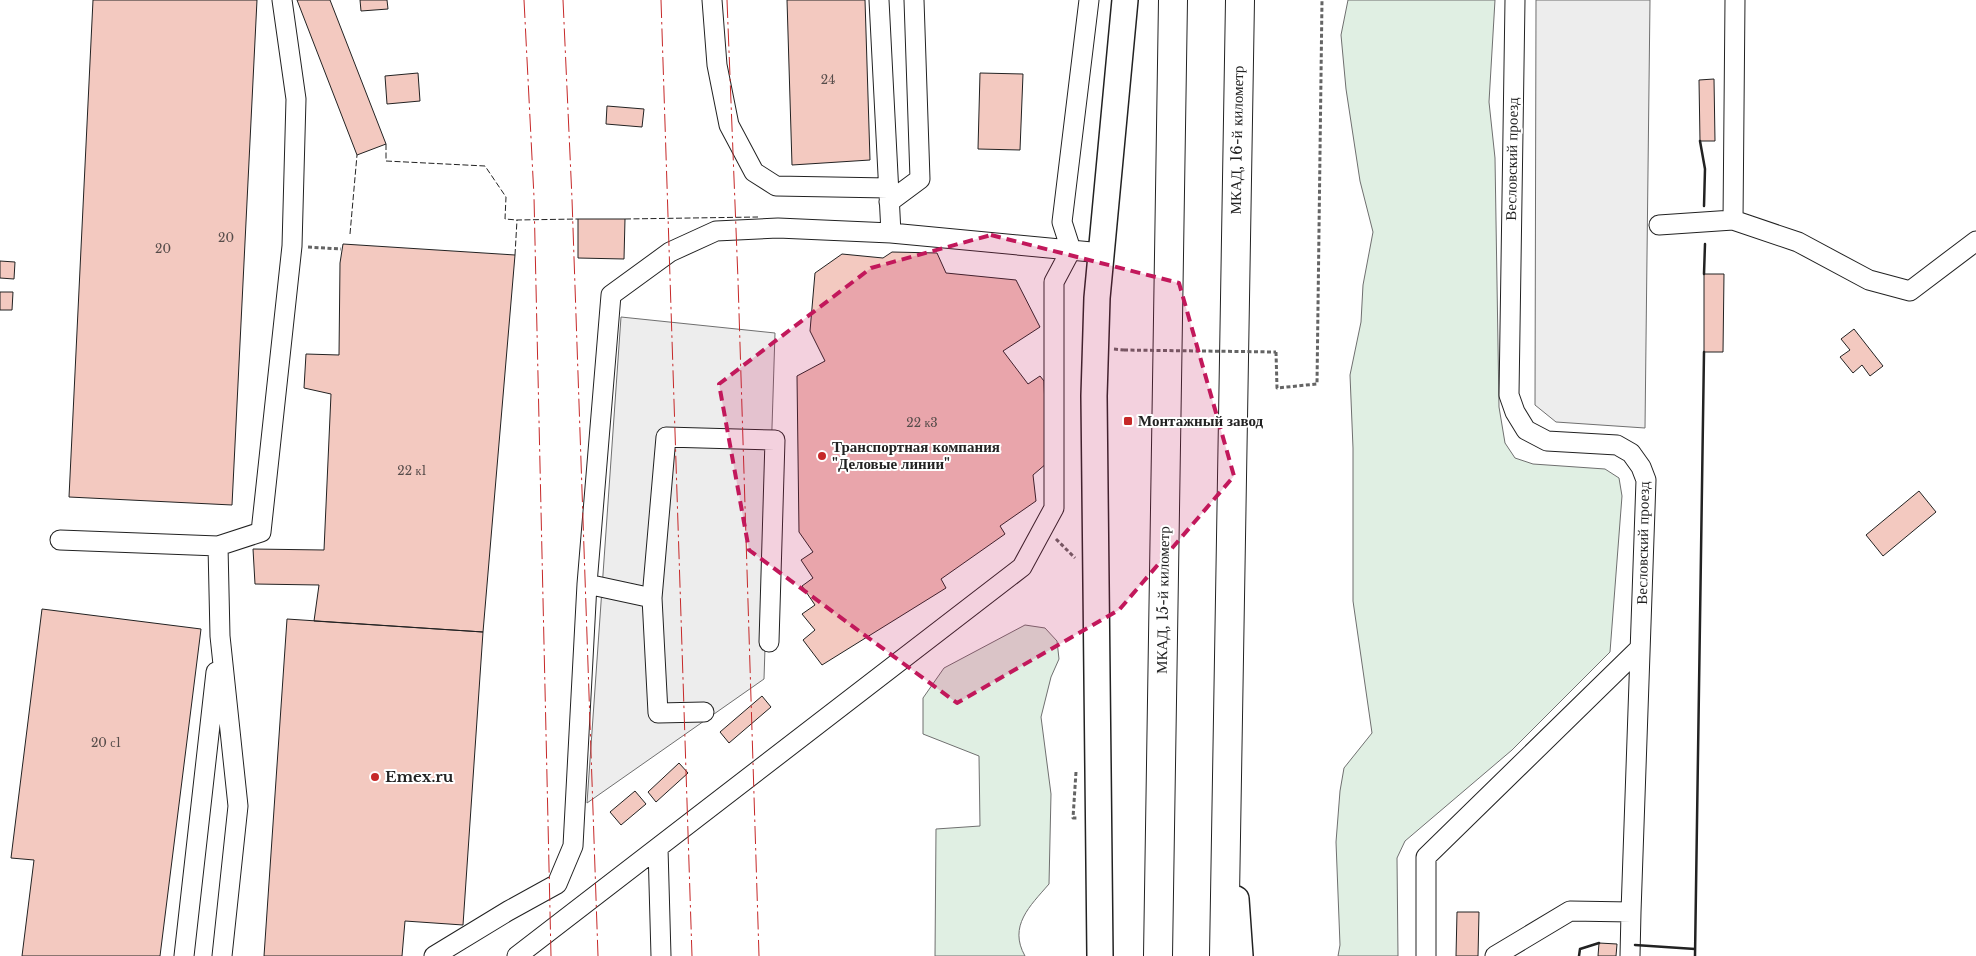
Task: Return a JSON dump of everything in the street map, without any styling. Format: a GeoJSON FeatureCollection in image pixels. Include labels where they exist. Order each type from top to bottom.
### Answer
{"type":"FeatureCollection","features":[{"type":"Feature","properties":{"kind":"highway","name":"МКАД, 15-й километр"},"geometry":{"type":"LineString","coordinates":[[1158,956],[1173,0]]}},
{"type":"Feature","properties":{"kind":"highway","name":"МКАД, 16-й километр"},"geometry":{"type":"LineString","coordinates":[[1227,778],[1240,0]]}},
{"type":"Feature","properties":{"kind":"highway"},"geometry":{"type":"LineString","coordinates":[[1224,956],[1227,778]]}},
{"type":"Feature","properties":{"kind":"main road"},"geometry":{"type":"LineString","coordinates":[[1100,956],[1094,396],[1097,298],[1126,0]]}},
{"type":"Feature","properties":{"kind":"main road"},"geometry":{"type":"LineString","coordinates":[[1227,778],[1240,956]]}},
{"type":"Feature","properties":{"kind":"street"},"geometry":{"type":"LineString","coordinates":[[60,540],[218,546],[261,532],[292,246],[296,99],[282,0]]}},
{"type":"Feature","properties":{"kind":"street"},"geometry":{"type":"LineString","coordinates":[[712,0],[717,65],[729,125],[754,172],[776,186],[888,195],[920,180],[914,0]]}},
{"type":"Feature","properties":{"kind":"street"},"geometry":{"type":"LineString","coordinates":[[879,0],[891,233]]}},
{"type":"Feature","properties":{"kind":"street"},"geometry":{"type":"LineString","coordinates":[[517,956],[1022,567],[1054,508],[1054,282],[1071,250],[1062,222],[1089,0]]}},
{"type":"Feature","properties":{"kind":"street","name":"Весловский проезд"},"geometry":{"type":"LineString","coordinates":[[1515,0],[1509,395],[1514,412],[1526,430],[1547,441],[1617,445],[1631,452],[1642,467],[1646,480],[1630,956]]}},
{"type":"Feature","properties":{"kind":"street"},"geometry":{"type":"LineString","coordinates":[[1733,220],[1735,0]]}},
{"type":"Feature","properties":{"kind":"street"},"geometry":{"type":"LineString","coordinates":[[1659,225],[1733,220],[1798,242],[1869,280],[1910,291],[1976,242]]}},
{"type":"Feature","properties":{"kind":"street"},"geometry":{"type":"LineString","coordinates":[[434,956],[557,884],[573,846],[587,584],[611,295],[670,252],[716,231],[778,228],[891,233],[1102,253]]}},
{"type":"Feature","properties":{"kind":"street"},"geometry":{"type":"LineString","coordinates":[[704,712],[658,713],[652,598],[666,438],[775,440],[770,642]]}},
{"type":"Feature","properties":{"kind":"street"},"geometry":{"type":"LineString","coordinates":[[218,546],[220,636],[238,806],[222,956]]}},
{"type":"Feature","properties":{"kind":"street"},"geometry":{"type":"LineString","coordinates":[[587,584],[652,598]]}},
{"type":"Feature","properties":{"kind":"street"},"geometry":{"type":"LineString","coordinates":[[184,956],[220,636]]}},
{"type":"Feature","properties":{"kind":"street"},"geometry":{"type":"LineString","coordinates":[[1426,956],[1426,857],[1640,648]]}},
{"type":"Feature","properties":{"kind":"street"},"geometry":{"type":"LineString","coordinates":[[658,848],[661,956]]}},
{"type":"Feature","properties":{"kind":"street"},"geometry":{"type":"LineString","coordinates":[[1495,956],[1570,911],[1631,912]]}},
{"type":"Feature","properties":{"kind":"path"},"geometry":{"type":"LineString","coordinates":[[1124,350],[1276,352],[1277,388],[1317,384],[1322,0]]}},
{"type":"Feature","properties":{"kind":"path"},"geometry":{"type":"LineString","coordinates":[[308,247],[341,249]]}},
{"type":"Feature","properties":{"kind":"highlighted area"},"geometry":{"type":"Polygon","coordinates":[[[991,235],[1179,283],[1234,476],[1119,610],[957,703],[749,550],[719,384],[871,268],[991,235]]]}},
{"type":"Feature","properties":{"kind":"green space"},"geometry":{"type":"Polygon","coordinates":[[[1348,0],[1495,0],[1489,102],[1495,158],[1499,407],[1505,443],[1515,458],[1533,464],[1605,469],[1619,478],[1622,496],[1610,652],[1512,750],[1405,841],[1397,858],[1398,956],[1338,956],[1340,945],[1336,842],[1340,791],[1344,768],[1372,733],[1353,601],[1353,448],[1350,375],[1361,322],[1363,285],[1373,232],[1360,181],[1346,89],[1341,35],[1348,0]]]}},
{"type":"Feature","properties":{"kind":"green space"},"geometry":{"type":"Polygon","coordinates":[[[1025,625],[1045,628],[1057,641],[1059,659],[1051,677],[1041,717],[1051,794],[1049,884],[1035,900],[1020,926],[1020,945],[1025,956],[935,956],[936,829],[980,826],[979,756],[923,734],[923,698],[944,668],[1025,625]]]}},
{"type":"Feature","properties":{"kind":"shaded area"},"geometry":{"type":"Polygon","coordinates":[[[1536,0],[1650,0],[1645,428],[1556,422],[1535,405],[1536,0]]]}},
{"type":"Feature","properties":{"kind":"shaded area"},"geometry":{"type":"Polygon","coordinates":[[[621,317],[775,333],[764,679],[587,803],[621,317]]]}},
{"type":"Feature","properties":{"kind":"building"},"geometry":{"type":"Polygon","coordinates":[[[93,0],[257,0],[232,505],[69,497],[93,0]]]}},
{"type":"Feature","properties":{"kind":"building"},"geometry":{"type":"Polygon","coordinates":[[[297,0],[330,0],[386,144],[357,155],[297,0]]]}},
{"type":"Feature","properties":{"kind":"building"},"geometry":{"type":"Polygon","coordinates":[[[360,0],[387,0],[388,9],[361,11],[360,0]]]}},
{"type":"Feature","properties":{"kind":"building"},"geometry":{"type":"Polygon","coordinates":[[[787,0],[865,0],[870,160],[792,165],[787,0]]]}},
{"type":"Feature","properties":{"kind":"building"},"geometry":{"type":"Polygon","coordinates":[[[418,73],[420,101],[387,104],[385,76],[418,73]]]}},
{"type":"Feature","properties":{"kind":"building"},"geometry":{"type":"Polygon","coordinates":[[[980,73],[1023,74],[1020,150],[978,149],[980,73]]]}},
{"type":"Feature","properties":{"kind":"building"},"geometry":{"type":"Polygon","coordinates":[[[1714,79],[1715,141],[1700,141],[1699,80],[1714,79]]]}},
{"type":"Feature","properties":{"kind":"building"},"geometry":{"type":"Polygon","coordinates":[[[607,106],[644,109],[642,127],[606,124],[607,106]]]}},
{"type":"Feature","properties":{"kind":"building"},"geometry":{"type":"Polygon","coordinates":[[[578,219],[625,219],[624,259],[578,258],[578,219]]]}},
{"type":"Feature","properties":{"kind":"building"},"geometry":{"type":"Polygon","coordinates":[[[343,244],[515,255],[483,632],[314,621],[319,585],[255,584],[253,549],[324,550],[331,394],[304,388],[306,354],[339,355],[340,263],[343,244]]]}},
{"type":"Feature","properties":{"kind":"building"},"geometry":{"type":"Polygon","coordinates":[[[892,252],[937,253],[946,273],[1016,280],[1040,327],[1003,351],[1028,384],[1040,376],[1044,381],[1047,463],[1033,475],[1036,501],[1000,526],[1005,534],[941,579],[946,588],[822,665],[803,640],[815,630],[802,614],[815,605],[802,586],[813,578],[801,560],[813,552],[799,532],[797,376],[825,361],[810,331],[815,273],[842,254],[883,258],[892,252]]]}},
{"type":"Feature","properties":{"kind":"building"},"geometry":{"type":"Polygon","coordinates":[[[0,261],[15,262],[14,279],[0,278],[0,261]]]}},
{"type":"Feature","properties":{"kind":"building"},"geometry":{"type":"Polygon","coordinates":[[[1704,274],[1724,274],[1723,352],[1704,352],[1704,274]]]}},
{"type":"Feature","properties":{"kind":"building"},"geometry":{"type":"Polygon","coordinates":[[[0,292],[13,292],[12,310],[0,310],[0,292]]]}},
{"type":"Feature","properties":{"kind":"building"},"geometry":{"type":"Polygon","coordinates":[[[1854,329],[1883,366],[1870,376],[1862,365],[1853,373],[1840,357],[1850,350],[1841,339],[1854,329]]]}},
{"type":"Feature","properties":{"kind":"building"},"geometry":{"type":"Polygon","coordinates":[[[1919,491],[1936,512],[1883,556],[1866,535],[1919,491]]]}},
{"type":"Feature","properties":{"kind":"building"},"geometry":{"type":"Polygon","coordinates":[[[42,609],[201,629],[160,956],[22,956],[34,860],[11,858],[42,609]]]}},
{"type":"Feature","properties":{"kind":"building","name":"Emex.ru"},"geometry":{"type":"Polygon","coordinates":[[[287,619],[483,632],[463,925],[405,921],[402,956],[264,956],[287,619]]]}},
{"type":"Feature","properties":{"kind":"building"},"geometry":{"type":"Polygon","coordinates":[[[762,696],[771,707],[729,743],[720,732],[762,696]]]}},
{"type":"Feature","properties":{"kind":"building"},"geometry":{"type":"Polygon","coordinates":[[[679,763],[688,773],[656,802],[648,792],[679,763]]]}},
{"type":"Feature","properties":{"kind":"building"},"geometry":{"type":"Polygon","coordinates":[[[635,791],[646,804],[621,825],[610,812],[635,791]]]}},
{"type":"Feature","properties":{"kind":"building"},"geometry":{"type":"Polygon","coordinates":[[[1457,912],[1479,912],[1478,956],[1456,956],[1457,912]]]}},
{"type":"Feature","properties":{"kind":"building"},"geometry":{"type":"Polygon","coordinates":[[[1599,943],[1617,944],[1616,956],[1598,956],[1599,943]]]}},
{"type":"Feature","properties":{"kind":"fence"},"geometry":{"type":"LineString","coordinates":[[386,144],[386,161],[485,166],[506,197],[505,219],[517,220]]}},
{"type":"Feature","properties":{"kind":"fence"},"geometry":{"type":"LineString","coordinates":[[350,234],[357,155]]}},
{"type":"Feature","properties":{"kind":"fence"},"geometry":{"type":"LineString","coordinates":[[625,219],[758,217]]}},
{"type":"Feature","properties":{"kind":"fence"},"geometry":{"type":"LineString","coordinates":[[515,255],[517,220],[578,219]]}},
{"type":"Feature","properties":{"kind":"wall"},"geometry":{"type":"LineString","coordinates":[[1700,141],[1705,169],[1704,206]]}},
{"type":"Feature","properties":{"kind":"wall"},"geometry":{"type":"LineString","coordinates":[[1704,274],[1705,244]]}},
{"type":"Feature","properties":{"kind":"wall"},"geometry":{"type":"LineString","coordinates":[[1695,956],[1704,352]]}},
{"type":"Feature","properties":{"kind":"wall"},"geometry":{"type":"LineString","coordinates":[[1579,956],[1580,949],[1599,943]]}},
{"type":"Feature","properties":{"kind":"wall"},"geometry":{"type":"LineString","coordinates":[[1635,945],[1695,949]]}},
{"type":"Feature","properties":{"kind":"power"},"geometry":{"type":"LineString","coordinates":[[524,0],[534,197],[551,956]]}},
{"type":"Feature","properties":{"kind":"power"},"geometry":{"type":"LineString","coordinates":[[563,0],[572,199],[598,956]]}},
{"type":"Feature","properties":{"kind":"power"},"geometry":{"type":"LineString","coordinates":[[661,0],[692,956]]}},
{"type":"Feature","properties":{"kind":"power"},"geometry":{"type":"LineString","coordinates":[[727,0],[738,280],[759,956]]}},
{"type":"Feature","properties":{"kind":"place","name":"Монтажный завод"},"geometry":{"type":"Point","coordinates":[1128,421]}},
{"type":"Feature","properties":{"kind":"place","name":"Транспортная компания \"Деловые линии\""},"geometry":{"type":"Point","coordinates":[822,456]}},
{"type":"Feature","properties":{"kind":"place","name":"Emex.ru"},"geometry":{"type":"Point","coordinates":[375,777]}}]}
